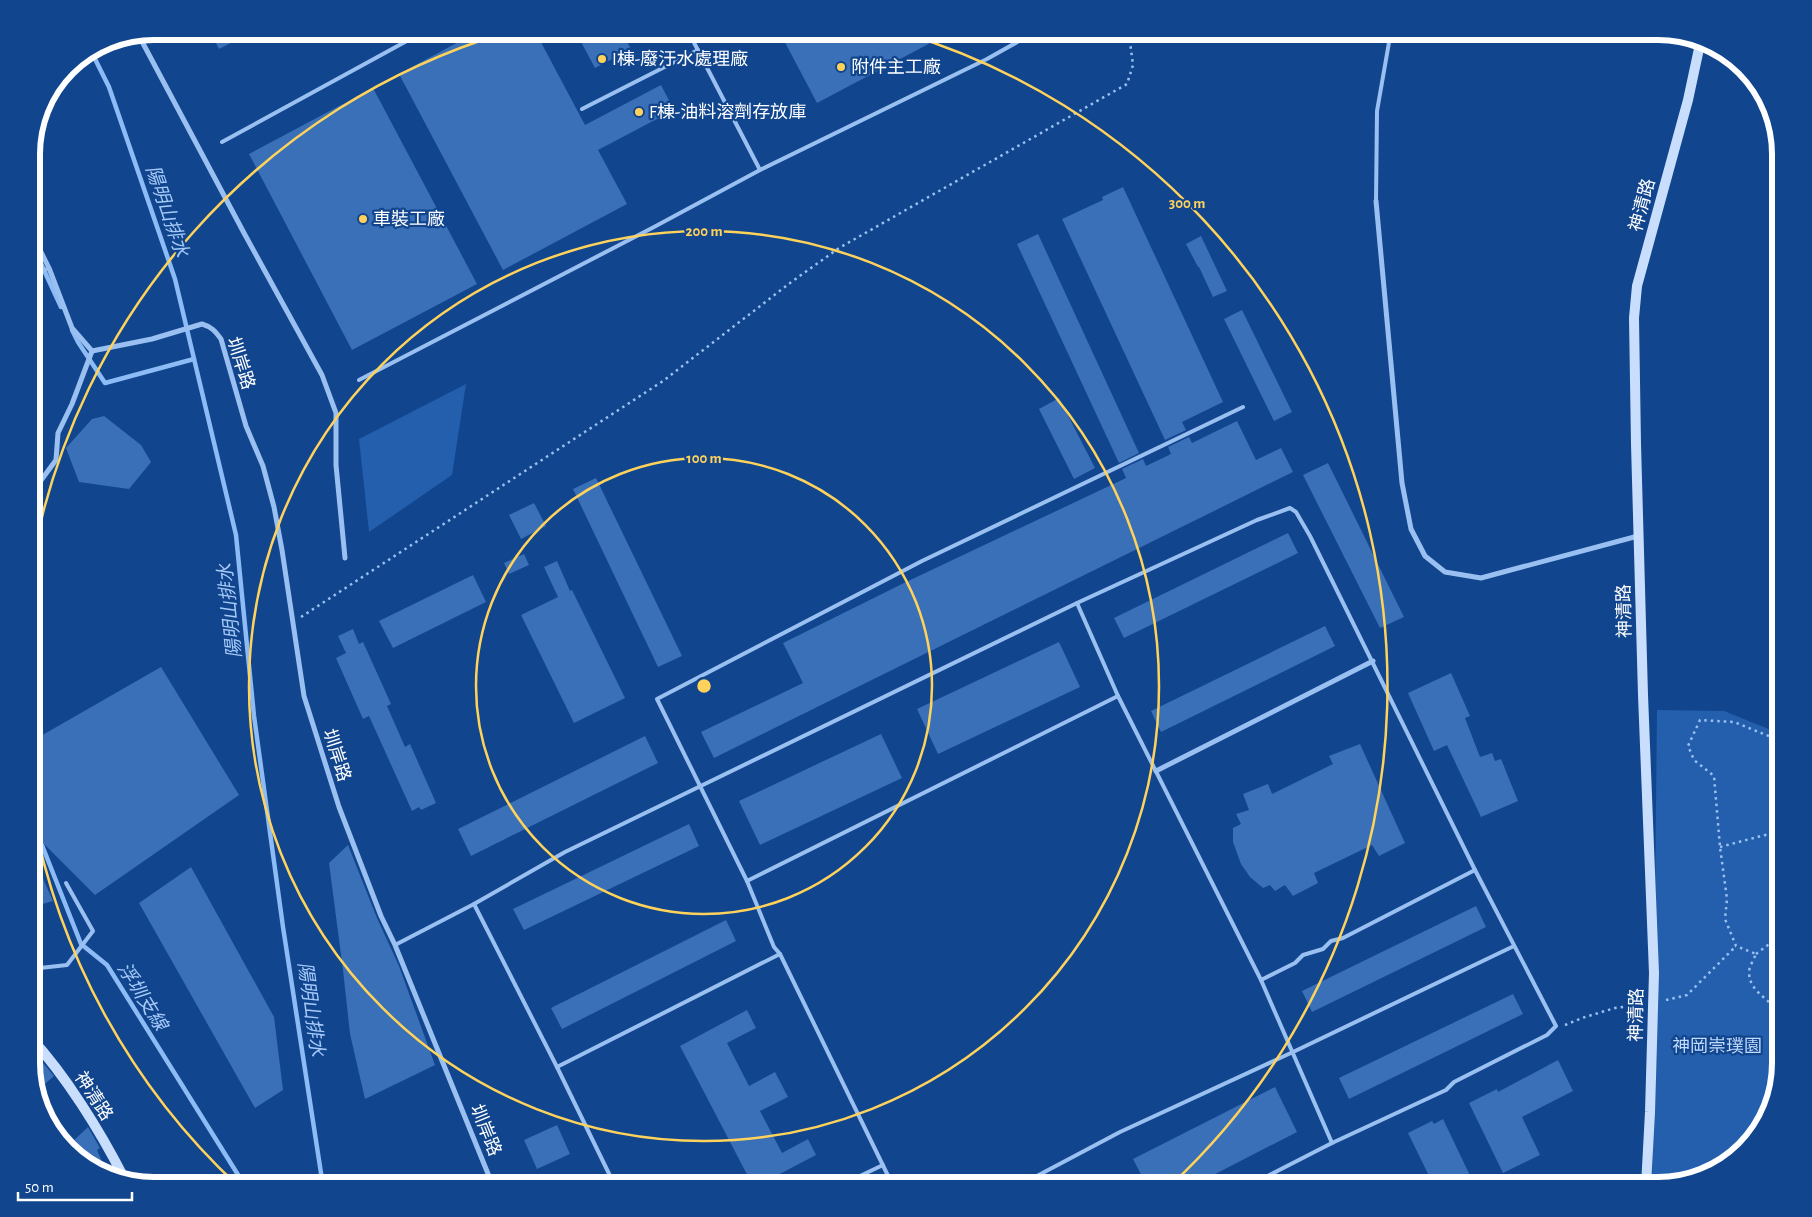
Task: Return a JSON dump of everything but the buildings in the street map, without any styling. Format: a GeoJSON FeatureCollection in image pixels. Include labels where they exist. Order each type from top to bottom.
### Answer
{"type":"FeatureCollection","features":[{"type":"Feature","properties":{"kind":"street"},"geometry":{"type":"LineString","coordinates":[[142,41],[322,375],[336,413],[336,466],[345,558]]}},
{"type":"Feature","properties":{"kind":"street","name":"神清路"},"geometry":{"type":"LineString","coordinates":[[1646,1177],[1654,973],[1643,696],[1634,318],[1637,286],[1688,100],[1699,48]]}},
{"type":"Feature","properties":{"kind":"street"},"geometry":{"type":"LineString","coordinates":[[1376,201],[1402,483],[1411,529],[1425,556],[1445,572],[1481,578],[1639,536]]}},
{"type":"Feature","properties":{"kind":"street"},"geometry":{"type":"LineString","coordinates":[[40,249],[72,328],[92,351],[72,404],[58,433],[56,460],[40,483]]}},
{"type":"Feature","properties":{"kind":"street","name":"圳岸路"},"geometry":{"type":"LineString","coordinates":[[92,351],[152,339],[202,324],[209,326],[221,339],[246,426],[263,466],[279,533],[306,706],[339,807],[381,916],[395,945],[489,1177]]}},
{"type":"Feature","properties":{"kind":"street"},"geometry":{"type":"LineString","coordinates":[[1156,771],[1373,661]]}},
{"type":"Feature","properties":{"kind":"street","name":"神清路"},"geometry":{"type":"LineString","coordinates":[[40,1047],[79,1102],[111,1152],[121,1172]]}},
{"type":"Feature","properties":{"kind":"lane"},"geometry":{"type":"LineString","coordinates":[[222,142],[407,40]]}},
{"type":"Feature","properties":{"kind":"lane"},"geometry":{"type":"LineString","coordinates":[[693,40],[760,170]]}},
{"type":"Feature","properties":{"kind":"lane"},"geometry":{"type":"LineString","coordinates":[[359,380],[760,170],[987,59],[1021,40]]}},
{"type":"Feature","properties":{"kind":"lane"},"geometry":{"type":"LineString","coordinates":[[1376,201],[1377,111],[1389,40]]}},
{"type":"Feature","properties":{"kind":"lane"},"geometry":{"type":"LineString","coordinates":[[582,109],[698,50]]}},
{"type":"Feature","properties":{"kind":"lane"},"geometry":{"type":"LineString","coordinates":[[40,272],[49,268]]}},
{"type":"Feature","properties":{"kind":"lane"},"geometry":{"type":"LineString","coordinates":[[888,1177],[780,954],[774,947],[747,881],[657,699],[922,561],[1243,407]]}},
{"type":"Feature","properties":{"kind":"lane"},"geometry":{"type":"LineString","coordinates":[[395,945],[474,904],[565,852],[700,786],[1077,603],[1256,520],[1290,508],[1296,512],[1310,536],[1475,870],[1556,1026],[1547,1035],[1454,1082],[1446,1090],[1332,1143],[1266,1177]]}},
{"type":"Feature","properties":{"kind":"lane"},"geometry":{"type":"LineString","coordinates":[[1077,603],[1118,696],[1261,980],[1332,1143]]}},
{"type":"Feature","properties":{"kind":"lane"},"geometry":{"type":"LineString","coordinates":[[747,881],[1118,696]]}},
{"type":"Feature","properties":{"kind":"lane"},"geometry":{"type":"LineString","coordinates":[[1261,980],[1295,964],[1303,955],[1323,949],[1331,941],[1343,938],[1475,870]]}},
{"type":"Feature","properties":{"kind":"lane"},"geometry":{"type":"LineString","coordinates":[[40,967],[67,965],[93,931],[66,883]]}},
{"type":"Feature","properties":{"kind":"lane"},"geometry":{"type":"LineString","coordinates":[[474,904],[611,1177]]}},
{"type":"Feature","properties":{"kind":"lane"},"geometry":{"type":"LineString","coordinates":[[1035,1177],[1120,1132],[1293,1052],[1514,946]]}},
{"type":"Feature","properties":{"kind":"lane"},"geometry":{"type":"LineString","coordinates":[[557,1067],[780,954]]}},
{"type":"Feature","properties":{"kind":"lane"},"geometry":{"type":"LineString","coordinates":[[857,1177],[882,1165]]}},
{"type":"Feature","properties":{"kind":"path"},"geometry":{"type":"LineString","coordinates":[[294,622],[663,381],[790,283],[839,248],[1127,84],[1133,65],[1130,40]]}},
{"type":"Feature","properties":{"kind":"path"},"geometry":{"type":"LineString","coordinates":[[1756,954],[1736,946],[1725,919],[1727,899],[1714,776],[1694,760],[1688,746],[1700,720],[1734,722],[1772,737]]}},
{"type":"Feature","properties":{"kind":"path"},"geometry":{"type":"LineString","coordinates":[[1720,847],[1765,835],[1772,838]]}},
{"type":"Feature","properties":{"kind":"path"},"geometry":{"type":"LineString","coordinates":[[1772,942],[1756,954],[1749,971],[1753,989],[1772,1003]]}},
{"type":"Feature","properties":{"kind":"path"},"geometry":{"type":"LineString","coordinates":[[1556,1026],[1569,1024],[1615,1008],[1653,1004],[1687,995],[1736,946]]}},
{"type":"Feature","properties":{"kind":"green space"},"geometry":{"type":"Polygon","coordinates":[[[466,384],[452,475],[369,532],[359,439],[466,384]]]}},
{"type":"Feature","properties":{"kind":"green space","name":"神岡崇璞園"},"geometry":{"type":"Polygon","coordinates":[[[1657,710],[1724,711],[1772,730],[1772,1071],[1770,1085],[1760,1114],[1744,1138],[1733,1149],[1709,1165],[1688,1173],[1652,1177],[1657,710]]]}},
{"type":"Feature","properties":{"kind":"waterway","name":"陽明山排水"},"geometry":{"type":"LineString","coordinates":[[94,57],[109,87],[175,279],[236,535],[254,716],[283,927],[322,1177]]}},
{"type":"Feature","properties":{"kind":"waterway"},"geometry":{"type":"LineString","coordinates":[[40,262],[61,307]]}},
{"type":"Feature","properties":{"kind":"waterway"},"geometry":{"type":"LineString","coordinates":[[72,330],[105,383],[194,359]]}},
{"type":"Feature","properties":{"kind":"waterway","name":"浮圳支線"},"geometry":{"type":"LineString","coordinates":[[40,840],[81,944],[107,965],[239,1177]]}},
{"type":"Feature","properties":{"kind":"place","name":"I棟-廢汙水處理廠"},"geometry":{"type":"Point","coordinates":[602,59]}},
{"type":"Feature","properties":{"kind":"place","name":"附件主工廠"},"geometry":{"type":"Point","coordinates":[841,67]}},
{"type":"Feature","properties":{"kind":"place","name":"F棟-油料溶劑存放庫"},"geometry":{"type":"Point","coordinates":[639,112]}},
{"type":"Feature","properties":{"kind":"place","name":"車裝工廠"},"geometry":{"type":"Point","coordinates":[363,219]}}]}
